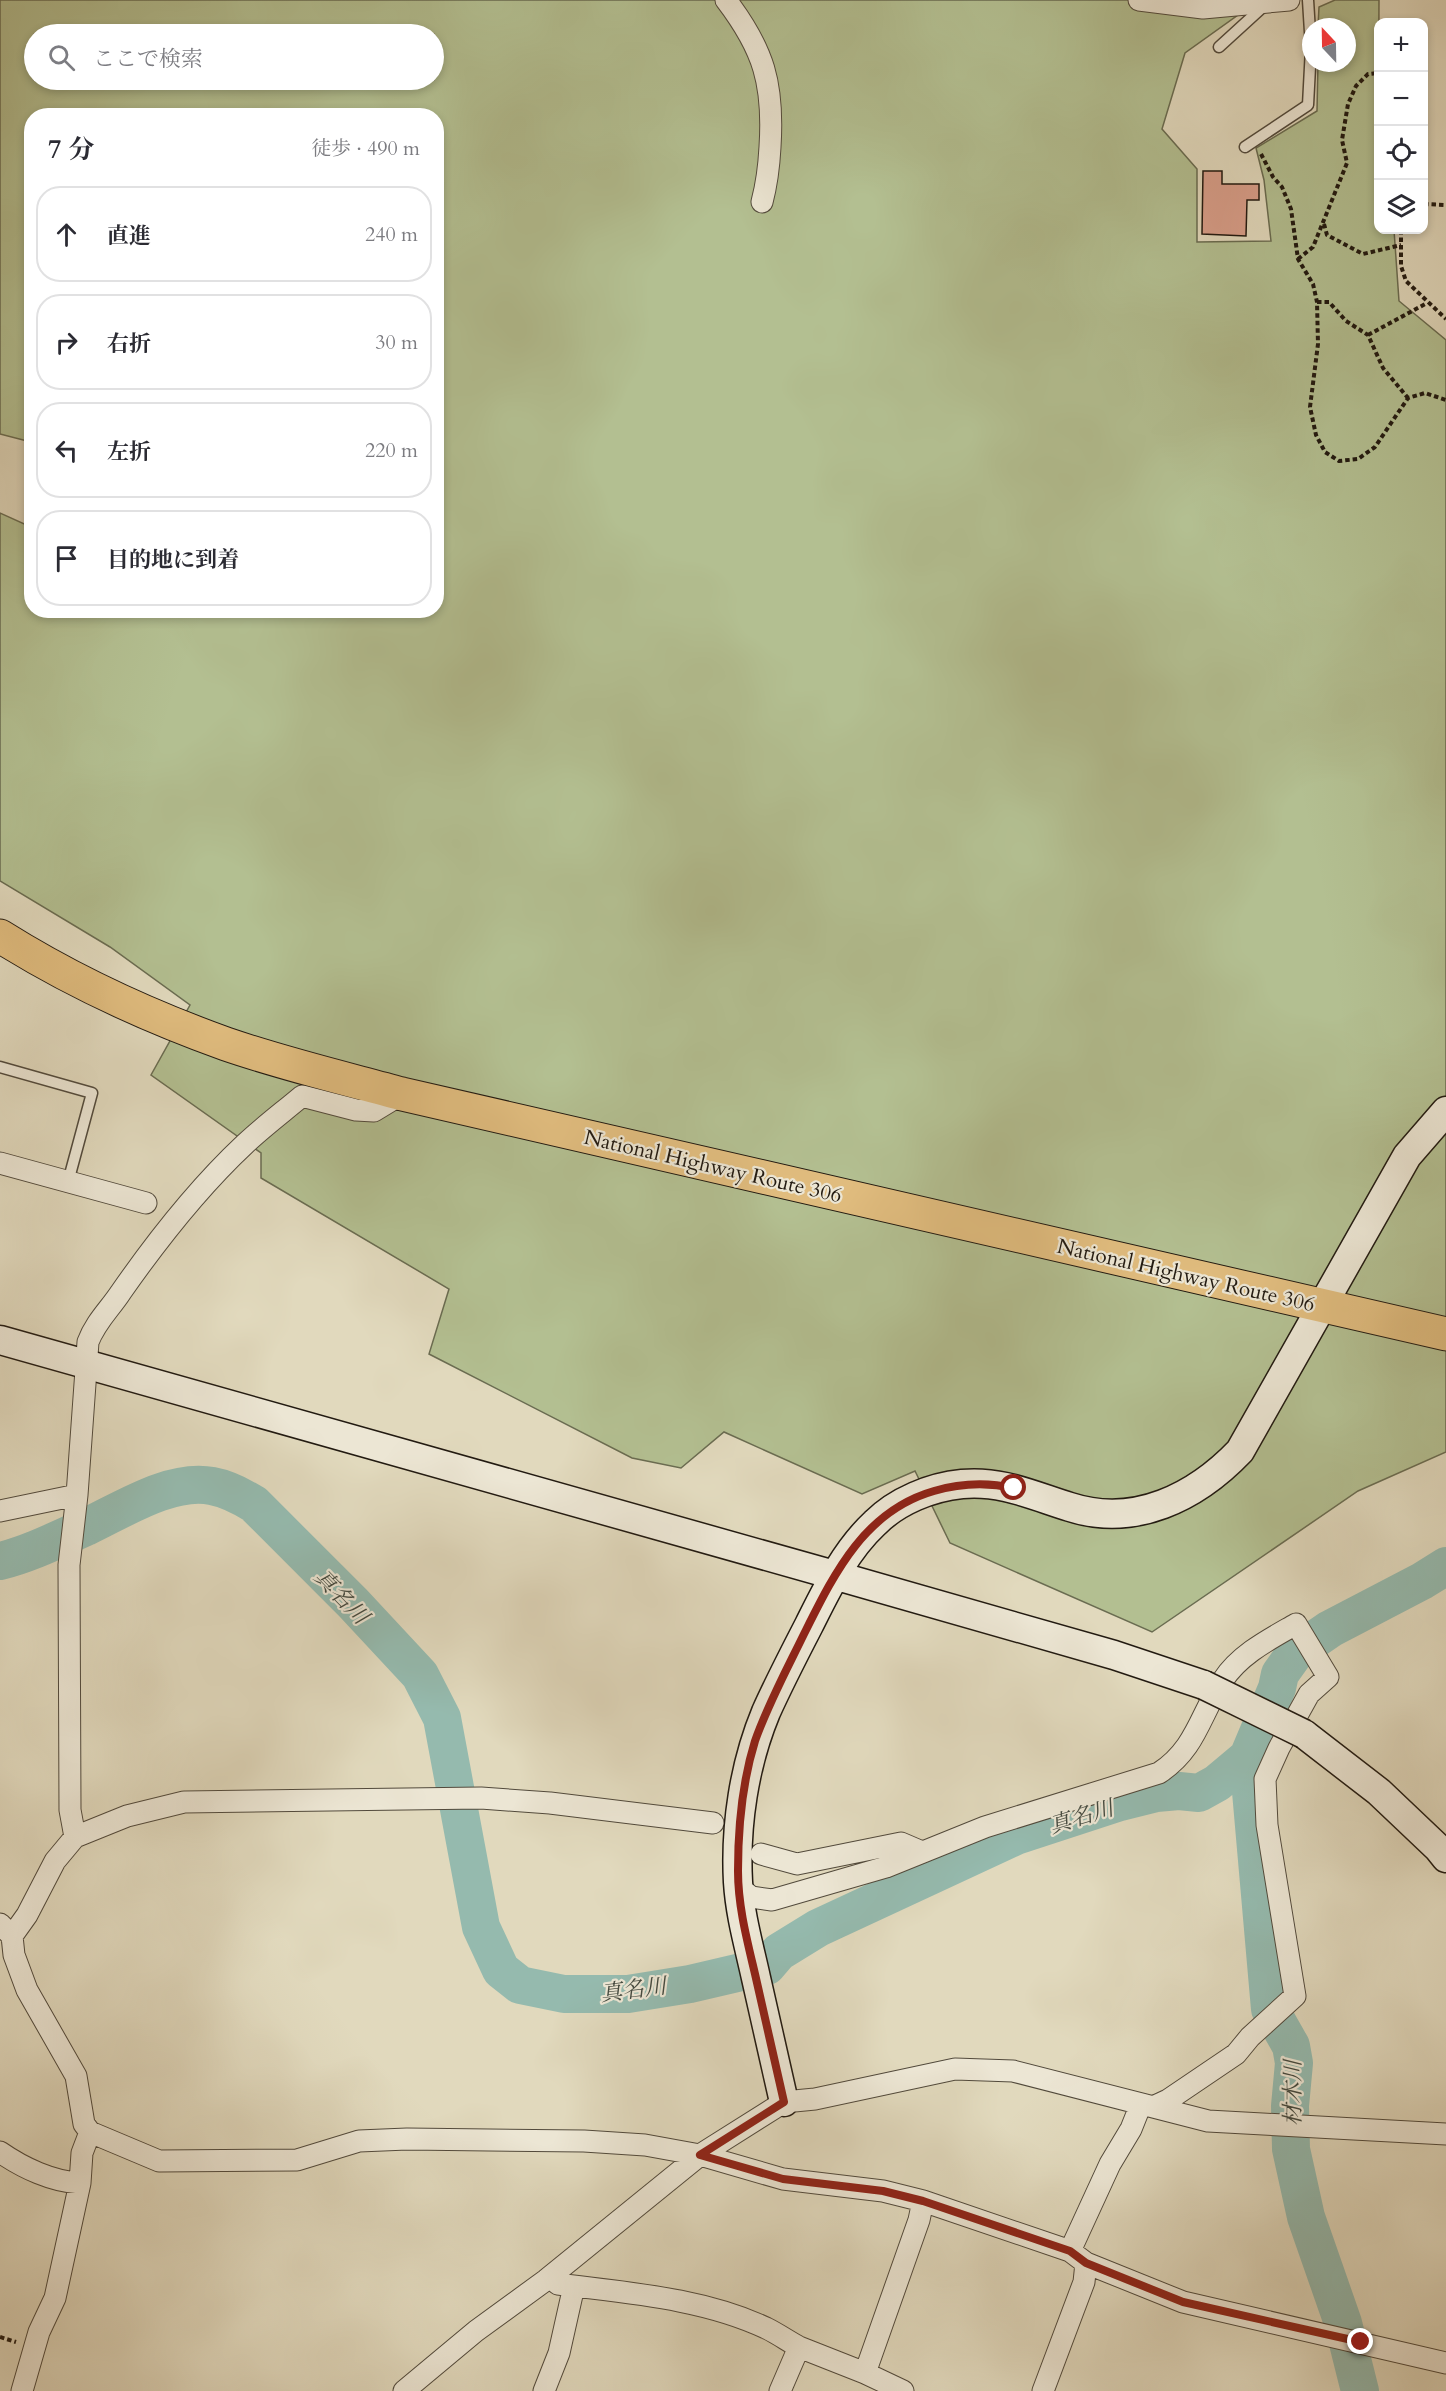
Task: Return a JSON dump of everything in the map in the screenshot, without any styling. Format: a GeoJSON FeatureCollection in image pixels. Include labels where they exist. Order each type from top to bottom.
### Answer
{"type":"FeatureCollection","features":[{"type":"Feature","properties":{"kind":"highway","name":"National Highway Route 306"},"geometry":{"type":"LineString","coordinates":[[0,936],[102,991],[196,1033],[289,1064],[402,1094],[1446,1334]]}},
{"type":"Feature","properties":{"kind":"street"},"geometry":{"type":"LineString","coordinates":[[726,0],[746,26],[760,55],[768,80],[772,118],[768,182],[762,202]]}},
{"type":"Feature","properties":{"kind":"street"},"geometry":{"type":"LineString","coordinates":[[1139,0],[1203,8],[1289,0]]}},
{"type":"Feature","properties":{"kind":"street"},"geometry":{"type":"LineString","coordinates":[[75,1837],[70,1798],[69,1565],[88,1342],[99,1318],[118,1298],[173,1221],[244,1145],[302,1096],[356,1110],[374,1111],[402,1094]]}},
{"type":"Feature","properties":{"kind":"street"},"geometry":{"type":"LineString","coordinates":[[784,2102],[741,1914],[738,1881],[741,1810],[755,1743],[778,1686],[834,1575],[860,1538],[889,1511],[921,1494],[960,1484],[997,1484],[1071,1508],[1102,1513],[1153,1509],[1191,1492],[1223,1468],[1240,1451],[1407,1156],[1446,1111]]}},
{"type":"Feature","properties":{"kind":"street"},"geometry":{"type":"LineString","coordinates":[[0,1162],[146,1203]]}},
{"type":"Feature","properties":{"kind":"street"},"geometry":{"type":"LineString","coordinates":[[0,1340],[1114,1655],[1204,1685],[1304,1734],[1378,1792],[1446,1858]]}},
{"type":"Feature","properties":{"kind":"street"},"geometry":{"type":"LineString","coordinates":[[0,1511],[76,1501]]}},
{"type":"Feature","properties":{"kind":"street"},"geometry":{"type":"LineString","coordinates":[[738,1881],[751,1897],[772,1900],[886,1867],[986,1827],[1159,1773],[1175,1763],[1189,1746],[1223,1680],[1236,1663],[1296,1624],[1303,1632],[1328,1677],[1309,1694],[1279,1748],[1265,1779],[1267,1824],[1295,1996],[1250,2037],[1236,2054],[1168,2100],[1147,2106],[1131,2129],[1110,2164],[1078,2257],[1084,2282],[1043,2391]]}},
{"type":"Feature","properties":{"kind":"street"},"geometry":{"type":"LineString","coordinates":[[713,1823],[550,1803],[482,1798],[184,1802],[126,1816],[75,1837],[55,1861],[27,1915],[6,1944],[27,1990],[76,2076],[84,2124],[90,2132],[159,2161],[297,2160],[359,2141],[407,2139],[584,2141],[645,2145],[700,2155],[783,2179],[883,2191],[923,2201],[1078,2257],[1183,2302],[1446,2363]]}},
{"type":"Feature","properties":{"kind":"street"},"geometry":{"type":"LineString","coordinates":[[761,1854],[797,1864],[901,1843],[922,1852]]}},
{"type":"Feature","properties":{"kind":"street"},"geometry":{"type":"LineString","coordinates":[[404,2391],[476,2331],[550,2277],[700,2155],[784,2102],[815,2099],[955,2069],[1013,2071],[1208,2121],[1446,2134]]}},
{"type":"Feature","properties":{"kind":"street"},"geometry":{"type":"LineString","coordinates":[[22,2391],[39,2332],[55,2298],[80,2183],[82,2153],[90,2132]]}},
{"type":"Feature","properties":{"kind":"street"},"geometry":{"type":"LineString","coordinates":[[0,2152],[13,2161],[65,2182],[80,2183]]}},
{"type":"Feature","properties":{"kind":"street"},"geometry":{"type":"LineString","coordinates":[[865,2373],[919,2220],[923,2201]]}},
{"type":"Feature","properties":{"kind":"street"},"geometry":{"type":"LineString","coordinates":[[550,2277],[558,2284],[665,2299],[709,2308],[767,2329],[799,2347],[903,2391]]}},
{"type":"Feature","properties":{"kind":"street"},"geometry":{"type":"LineString","coordinates":[[544,2391],[559,2353],[574,2286]]}},
{"type":"Feature","properties":{"kind":"street"},"geometry":{"type":"LineString","coordinates":[[780,2391],[799,2347]]}},
{"type":"Feature","properties":{"kind":"lane"},"geometry":{"type":"LineString","coordinates":[[1308,0],[1309,18]]}},
{"type":"Feature","properties":{"kind":"lane"},"geometry":{"type":"LineString","coordinates":[[1219,47],[1267,3]]}},
{"type":"Feature","properties":{"kind":"lane"},"geometry":{"type":"LineString","coordinates":[[1245,147],[1308,105],[1310,72]]}},
{"type":"Feature","properties":{"kind":"lane"},"geometry":{"type":"LineString","coordinates":[[0,1067],[92,1093],[69,1182]]}},
{"type":"Feature","properties":{"kind":"path"},"geometry":{"type":"LineString","coordinates":[[1298,259],[1313,247],[1347,163],[1342,140],[1348,104],[1356,86],[1368,74],[1374,74]]}},
{"type":"Feature","properties":{"kind":"path"},"geometry":{"type":"LineString","coordinates":[[1261,154],[1272,177],[1282,187],[1291,209],[1298,259],[1313,284],[1317,302],[1318,344],[1310,407],[1316,435],[1325,452],[1339,461],[1358,459],[1375,447],[1408,398],[1425,393],[1446,399]]}},
{"type":"Feature","properties":{"kind":"path"},"geometry":{"type":"LineString","coordinates":[[1428,204],[1446,205]]}},
{"type":"Feature","properties":{"kind":"path"},"geometry":{"type":"LineString","coordinates":[[1323,222],[1327,235],[1363,254],[1401,245]]}},
{"type":"Feature","properties":{"kind":"path"},"geometry":{"type":"LineString","coordinates":[[1401,234],[1401,266],[1406,281],[1446,319]]}},
{"type":"Feature","properties":{"kind":"path"},"geometry":{"type":"LineString","coordinates":[[1317,302],[1329,302],[1346,321],[1368,335],[1383,368],[1408,398]]}},
{"type":"Feature","properties":{"kind":"path"},"geometry":{"type":"LineString","coordinates":[[1368,335],[1427,303]]}},
{"type":"Feature","properties":{"kind":"green space"},"geometry":{"type":"Polygon","coordinates":[[[0,0],[1259,0],[1185,53],[1162,129],[1197,169],[1197,242],[1271,241],[1264,180],[1256,148],[1317,111],[1318,72],[1356,72],[1356,18],[1318,18],[1319,7],[1335,0],[1379,0],[1379,18],[1374,18],[1374,234],[1394,234],[1399,301],[1446,340],[1446,1452],[1358,1491],[1152,1632],[950,1543],[915,1471],[862,1494],[724,1432],[681,1468],[632,1458],[429,1354],[449,1289],[261,1178],[261,1153],[151,1075],[190,1005],[110,947],[0,881],[0,513],[24,524],[24,618],[444,618],[444,108],[24,108],[24,440],[0,434],[0,0]]]}},
{"type":"Feature","properties":{"kind":"building"},"geometry":{"type":"Polygon","coordinates":[[[1203,171],[1222,171],[1222,184],[1259,184],[1259,200],[1247,200],[1246,236],[1202,234],[1203,171]]]}},
{"type":"Feature","properties":{"kind":"waterway","name":"真名川"},"geometry":{"type":"LineString","coordinates":[[0,1561],[55,1541],[147,1497],[180,1487],[196,1485],[218,1487],[254,1504],[353,1603],[420,1675],[442,1718],[481,1927],[501,1970],[520,1985],[564,1994],[628,1994],[690,1984],[767,1966],[779,1952],[818,1928],[1016,1836],[1120,1802],[1156,1793],[1179,1791],[1199,1793],[1217,1783],[1248,1757],[1277,1688],[1280,1674],[1295,1653],[1330,1629],[1446,1566]]}},
{"type":"Feature","properties":{"kind":"waterway","name":"材木川"},"geometry":{"type":"LineString","coordinates":[[1248,1757],[1270,2009],[1291,2046],[1294,2063],[1290,2106],[1291,2149],[1306,2217],[1343,2323],[1360,2391]]}},
{"type":"Feature","properties":{"kind":"route"},"geometry":{"type":"LineString","coordinates":[[1014,1488],[979,1483],[938,1489],[905,1502],[875,1522],[860,1538],[834,1575],[778,1686],[765,1714],[747,1774],[741,1810],[738,1881],[741,1914],[784,2102],[700,2155],[783,2179],[883,2191],[923,2201],[1070,2251],[1086,2263],[1183,2302],[1361,2342]]}}]}
